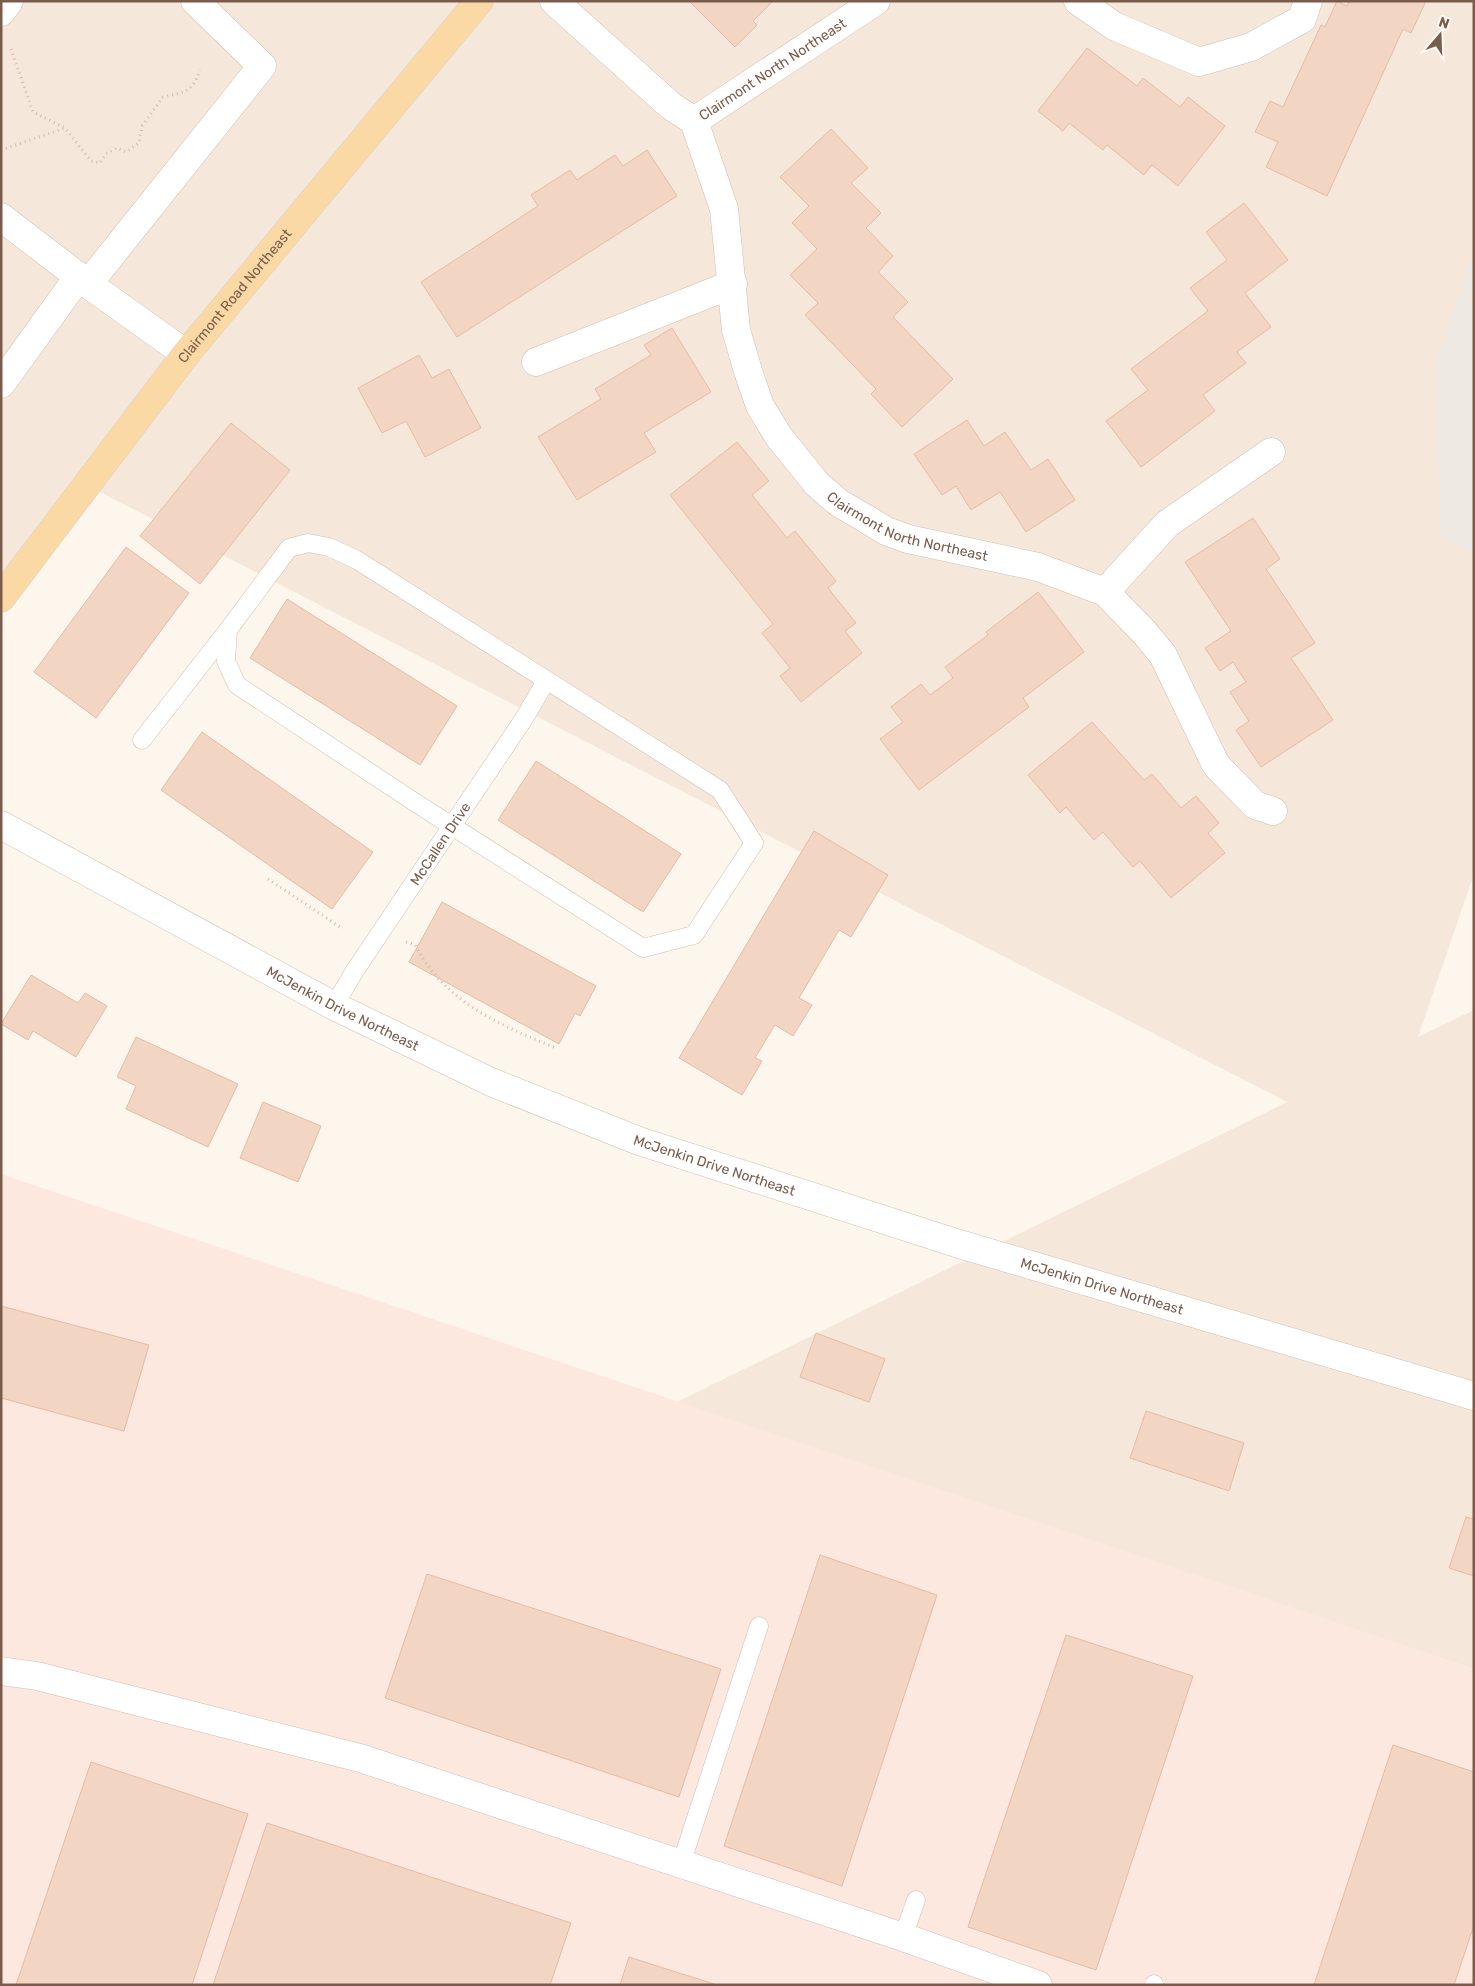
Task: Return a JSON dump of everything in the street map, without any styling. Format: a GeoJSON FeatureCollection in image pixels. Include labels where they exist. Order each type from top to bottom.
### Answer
{"type":"FeatureCollection","features":[{"type":"Feature","properties":{"kind":"main road","name":"Clairmont Road Northeast"},"geometry":{"type":"LineString","coordinates":[[1,598],[186,354],[479,1]]}},
{"type":"Feature","properties":{"kind":"street"},"geometry":{"type":"LineString","coordinates":[[1,12],[9,1]]}},
{"type":"Feature","properties":{"kind":"street"},"geometry":{"type":"LineString","coordinates":[[1,384],[84,280],[262,66],[195,1]]}},
{"type":"Feature","properties":{"kind":"street","name":"Clairmont North Northeast"},"geometry":{"type":"LineString","coordinates":[[554,1],[670,106],[694,121],[724,209],[733,284],[736,330],[760,406],[796,461],[817,484],[839,503],[886,530],[908,539],[1038,567],[1106,592],[1163,655],[1216,765],[1255,805],[1273,811]]}},
{"type":"Feature","properties":{"kind":"street","name":"Clairmont North Northeast"},"geometry":{"type":"LineString","coordinates":[[694,121],[876,1]]}},
{"type":"Feature","properties":{"kind":"street"},"geometry":{"type":"LineString","coordinates":[[1078,1],[1114,26],[1199,62],[1251,47],[1302,19],[1308,1]]}},
{"type":"Feature","properties":{"kind":"street"},"geometry":{"type":"LineString","coordinates":[[1,217],[186,354]]}},
{"type":"Feature","properties":{"kind":"street"},"geometry":{"type":"LineString","coordinates":[[536,362],[733,284]]}},
{"type":"Feature","properties":{"kind":"street"},"geometry":{"type":"LineString","coordinates":[[1106,592],[1167,524],[1271,452]]}},
{"type":"Feature","properties":{"kind":"street","name":"McJenkin Drive Northeast"},"geometry":{"type":"LineString","coordinates":[[1,825],[334,1006],[490,1082],[639,1141],[956,1243],[1474,1396]]}},
{"type":"Feature","properties":{"kind":"street"},"geometry":{"type":"LineString","coordinates":[[1,1671],[45,1678],[360,1758],[903,1937],[1038,1985]]}},
{"type":"Feature","properties":{"kind":"lane"},"geometry":{"type":"LineString","coordinates":[[142,740],[289,548],[308,543],[329,547],[356,560],[720,790],[754,843],[694,935],[643,948],[237,685],[226,661],[228,630]]}},
{"type":"Feature","properties":{"kind":"lane","name":"McCallen Drive"},"geometry":{"type":"LineString","coordinates":[[334,1006],[525,717],[546,681]]}},
{"type":"Feature","properties":{"kind":"lane"},"geometry":{"type":"LineString","coordinates":[[681,1864],[759,1626]]}},
{"type":"Feature","properties":{"kind":"lane"},"geometry":{"type":"LineString","coordinates":[[903,1937],[916,1900]]}},
{"type":"Feature","properties":{"kind":"path"},"geometry":{"type":"LineString","coordinates":[[11,49],[33,112],[66,128],[90,161],[100,163],[106,154],[117,148],[126,152],[139,143],[142,126],[163,97],[186,92],[195,84],[200,70]]}},
{"type":"Feature","properties":{"kind":"path"},"geometry":{"type":"LineString","coordinates":[[1,150],[66,128]]}},
{"type":"Feature","properties":{"kind":"path"},"geometry":{"type":"LineString","coordinates":[[268,879],[343,929]]}},
{"type":"Feature","properties":{"kind":"path"},"geometry":{"type":"LineString","coordinates":[[406,942],[415,945],[423,959],[453,995],[491,1019],[556,1048]]}},
{"type":"Feature","properties":{"kind":"shaded area"},"geometry":{"type":"Polygon","coordinates":[[[1,1],[1474,1],[1474,874],[1418,1037],[1474,1010],[1474,1669],[677,1402],[1287,1102],[94,489],[1,592],[1,1]]]}},
{"type":"Feature","properties":{"kind":"shaded area"},"geometry":{"type":"Polygon","coordinates":[[[1473,255],[1474,553],[1441,537],[1436,364],[1473,255]]]}},
{"type":"Feature","properties":{"kind":"shaded area"},"geometry":{"type":"Polygon","coordinates":[[[1,1174],[1474,1669],[1474,1985],[1,1985],[1,1174]]]}},
{"type":"Feature","properties":{"kind":"building"},"geometry":{"type":"Polygon","coordinates":[[[689,1],[773,1],[753,21],[757,25],[735,47],[689,1]]]}},
{"type":"Feature","properties":{"kind":"building"},"geometry":{"type":"Polygon","coordinates":[[[1337,1],[1347,6],[1349,1],[1426,1],[1411,33],[1403,29],[1327,196],[1266,167],[1278,142],[1255,132],[1270,101],[1283,107],[1321,25],[1325,27],[1337,1]]]}},
{"type":"Feature","properties":{"kind":"building"},"geometry":{"type":"Polygon","coordinates":[[[1087,48],[1137,86],[1143,78],[1180,107],[1188,97],[1225,126],[1178,186],[1152,165],[1144,175],[1107,145],[1103,150],[1069,123],[1063,131],[1038,111],[1087,48]]]}},
{"type":"Feature","properties":{"kind":"building"},"geometry":{"type":"Polygon","coordinates":[[[831,129],[868,168],[851,183],[881,213],[866,228],[893,256],[878,272],[908,302],[893,317],[953,379],[902,427],[871,394],[876,389],[805,315],[818,303],[790,275],[817,249],[792,223],[809,206],[780,177],[831,129]]]}},
{"type":"Feature","properties":{"kind":"building"},"geometry":{"type":"Polygon","coordinates":[[[647,150],[677,196],[457,337],[421,282],[538,206],[531,195],[570,170],[577,180],[615,155],[623,166],[647,150]]]}},
{"type":"Feature","properties":{"kind":"building"},"geometry":{"type":"Polygon","coordinates":[[[1244,203],[1288,260],[1245,293],[1271,327],[1237,352],[1246,363],[1203,395],[1215,411],[1141,467],[1106,421],[1148,390],[1131,369],[1208,311],[1190,288],[1227,260],[1206,232],[1244,203]]]}},
{"type":"Feature","properties":{"kind":"building"},"geometry":{"type":"Polygon","coordinates":[[[672,328],[711,392],[644,433],[656,452],[577,500],[538,437],[601,399],[595,389],[651,355],[644,345],[672,328]]]}},
{"type":"Feature","properties":{"kind":"building"},"geometry":{"type":"Polygon","coordinates":[[[419,355],[432,378],[449,369],[481,428],[425,457],[406,421],[382,433],[358,388],[419,355]]]}},
{"type":"Feature","properties":{"kind":"building"},"geometry":{"type":"Polygon","coordinates":[[[967,420],[984,446],[1005,432],[1031,470],[1048,459],[1075,500],[1026,532],[1000,492],[971,510],[956,486],[942,495],[914,454],[967,420]]]}},
{"type":"Feature","properties":{"kind":"building"},"geometry":{"type":"Polygon","coordinates":[[[231,423],[290,470],[200,584],[140,536],[231,423]]]}},
{"type":"Feature","properties":{"kind":"building"},"geometry":{"type":"Polygon","coordinates":[[[737,442],[769,481],[752,495],[787,538],[795,531],[836,581],[828,588],[856,623],[845,631],[862,653],[801,702],[780,676],[790,668],[762,633],[773,624],[670,495],[737,442]]]}},
{"type":"Feature","properties":{"kind":"building"},"geometry":{"type":"Polygon","coordinates":[[[1253,518],[1280,559],[1266,569],[1315,643],[1291,658],[1333,720],[1261,767],[1236,730],[1249,721],[1230,692],[1246,682],[1233,662],[1220,671],[1205,648],[1231,631],[1185,562],[1253,518]]]}},
{"type":"Feature","properties":{"kind":"building"},"geometry":{"type":"Polygon","coordinates":[[[126,547],[189,593],[96,718],[34,672],[126,547]]]}},
{"type":"Feature","properties":{"kind":"building"},"geometry":{"type":"Polygon","coordinates":[[[1038,592],[1084,652],[1023,698],[1029,707],[919,790],[880,739],[903,722],[891,707],[921,684],[930,695],[953,678],[945,667],[988,635],[986,632],[1038,592]]]}},
{"type":"Feature","properties":{"kind":"building"},"geometry":{"type":"Polygon","coordinates":[[[287,599],[457,706],[420,765],[250,658],[287,599]]]}},
{"type":"Feature","properties":{"kind":"building"},"geometry":{"type":"Polygon","coordinates":[[[1092,722],[1144,780],[1152,774],[1181,808],[1196,796],[1219,823],[1208,833],[1225,853],[1171,898],[1140,861],[1133,867],[1103,832],[1094,840],[1066,807],[1060,813],[1028,775],[1092,722]]]}},
{"type":"Feature","properties":{"kind":"building"},"geometry":{"type":"Polygon","coordinates":[[[202,732],[373,852],[332,909],[161,790],[202,732]]]}},
{"type":"Feature","properties":{"kind":"building"},"geometry":{"type":"Polygon","coordinates":[[[536,761],[681,854],[643,912],[498,820],[536,761]]]}},
{"type":"Feature","properties":{"kind":"building"},"geometry":{"type":"Polygon","coordinates":[[[814,831],[888,875],[851,937],[839,930],[799,998],[812,1005],[793,1036],[775,1025],[755,1058],[762,1061],[742,1095],[679,1058],[814,831]]]}},
{"type":"Feature","properties":{"kind":"building"},"geometry":{"type":"Polygon","coordinates":[[[442,902],[596,986],[580,1016],[575,1013],[559,1044],[409,962],[442,902]]]}},
{"type":"Feature","properties":{"kind":"building"},"geometry":{"type":"Polygon","coordinates":[[[31,975],[78,1003],[85,993],[107,1006],[76,1057],[33,1031],[28,1040],[1,1024],[31,975]]]}},
{"type":"Feature","properties":{"kind":"building"},"geometry":{"type":"Polygon","coordinates":[[[136,1037],[238,1084],[208,1147],[126,1109],[136,1086],[117,1077],[136,1037]]]}},
{"type":"Feature","properties":{"kind":"building"},"geometry":{"type":"Polygon","coordinates":[[[263,1102],[321,1126],[298,1182],[240,1158],[263,1102]]]}},
{"type":"Feature","properties":{"kind":"building"},"geometry":{"type":"Polygon","coordinates":[[[1,1306],[149,1345],[124,1431],[1,1398],[1,1306]]]}},
{"type":"Feature","properties":{"kind":"building"},"geometry":{"type":"Polygon","coordinates":[[[816,1333],[885,1359],[869,1402],[800,1377],[816,1333]]]}},
{"type":"Feature","properties":{"kind":"building"},"geometry":{"type":"Polygon","coordinates":[[[1146,1411],[1244,1443],[1229,1491],[1130,1458],[1146,1411]]]}},
{"type":"Feature","properties":{"kind":"building"},"geometry":{"type":"Polygon","coordinates":[[[1466,1517],[1474,1519],[1474,1576],[1449,1568],[1466,1517]]]}},
{"type":"Feature","properties":{"kind":"building"},"geometry":{"type":"Polygon","coordinates":[[[820,1555],[937,1595],[842,1886],[724,1846],[820,1555]]]}},
{"type":"Feature","properties":{"kind":"building"},"geometry":{"type":"Polygon","coordinates":[[[427,1574],[721,1669],[679,1797],[385,1698],[427,1574]]]}},
{"type":"Feature","properties":{"kind":"building"},"geometry":{"type":"Polygon","coordinates":[[[1066,1635],[1193,1676],[1096,1970],[968,1927],[1066,1635]]]}},
{"type":"Feature","properties":{"kind":"building"},"geometry":{"type":"Polygon","coordinates":[[[1393,1745],[1474,1772],[1474,1925],[1454,1985],[1314,1985],[1393,1745]]]}},
{"type":"Feature","properties":{"kind":"building"},"geometry":{"type":"Polygon","coordinates":[[[91,1762],[248,1814],[192,1985],[16,1985],[91,1762]]]}},
{"type":"Feature","properties":{"kind":"building"},"geometry":{"type":"Polygon","coordinates":[[[267,1823],[571,1923],[550,1985],[213,1985],[267,1823]]]}},
{"type":"Feature","properties":{"kind":"building"},"geometry":{"type":"Polygon","coordinates":[[[629,1957],[717,1985],[620,1985],[629,1957]]]}}]}
